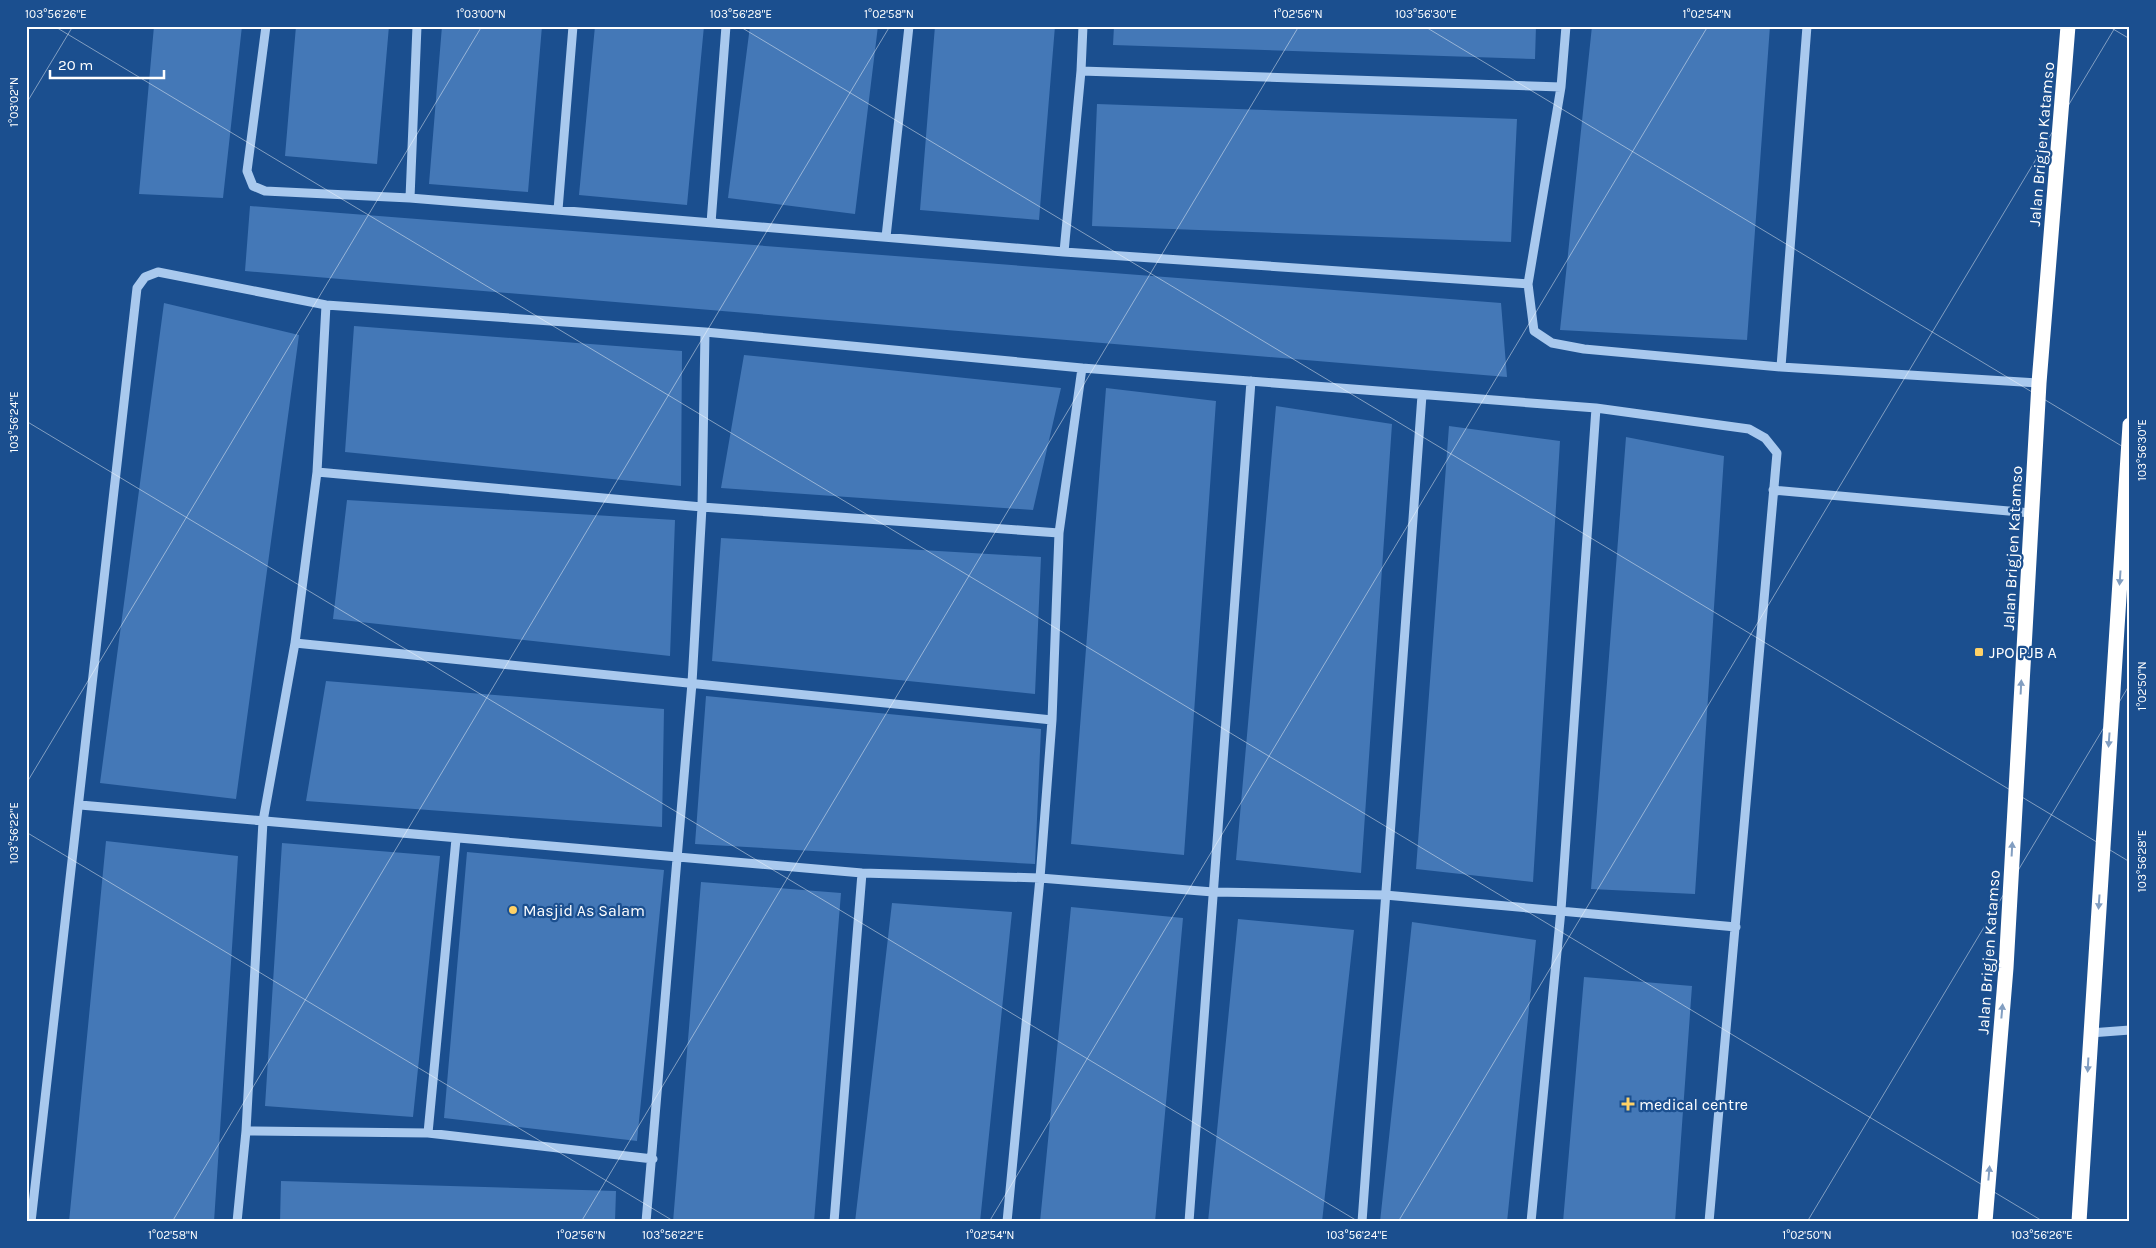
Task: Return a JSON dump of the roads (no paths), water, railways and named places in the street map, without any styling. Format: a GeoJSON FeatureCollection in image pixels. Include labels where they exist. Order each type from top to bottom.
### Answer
{"type":"FeatureCollection","features":[{"type":"Feature","properties":{"kind":"highway","name":"Jalan Brigjen Katamso"},"geometry":{"type":"LineString","coordinates":[[1984,1222],[2006,968],[2031,513],[2068,26]]}},
{"type":"Feature","properties":{"kind":"highway"},"geometry":{"type":"LineString","coordinates":[[2079,1222],[2130,425]]}},
{"type":"Feature","properties":{"kind":"street"},"geometry":{"type":"LineString","coordinates":[[266,26],[247,171],[253,186],[265,191],[410,198],[1064,252],[1528,284]]}},
{"type":"Feature","properties":{"kind":"street"},"geometry":{"type":"LineString","coordinates":[[410,198],[417,26]]}},
{"type":"Feature","properties":{"kind":"street"},"geometry":{"type":"LineString","coordinates":[[558,210],[573,26]]}},
{"type":"Feature","properties":{"kind":"street"},"geometry":{"type":"LineString","coordinates":[[711,223],[726,26]]}},
{"type":"Feature","properties":{"kind":"street"},"geometry":{"type":"LineString","coordinates":[[886,237],[909,26]]}},
{"type":"Feature","properties":{"kind":"street"},"geometry":{"type":"LineString","coordinates":[[1064,252],[1081,71],[1083,26]]}},
{"type":"Feature","properties":{"kind":"street"},"geometry":{"type":"LineString","coordinates":[[1566,26],[1561,86],[1528,284],[1534,331],[1552,343],[1584,349],[1781,367],[2040,383]]}},
{"type":"Feature","properties":{"kind":"street"},"geometry":{"type":"LineString","coordinates":[[1781,367],[1807,26]]}},
{"type":"Feature","properties":{"kind":"street"},"geometry":{"type":"LineString","coordinates":[[1081,71],[1561,86]]}},
{"type":"Feature","properties":{"kind":"street"},"geometry":{"type":"LineString","coordinates":[[32,1222],[137,288],[145,277],[158,272],[326,305],[704,332],[1082,368],[1596,408],[1749,429],[1765,438],[1777,453],[1709,1222]]}},
{"type":"Feature","properties":{"kind":"street"},"geometry":{"type":"LineString","coordinates":[[238,1222],[246,1130],[263,821],[295,643],[317,472],[326,305]]}},
{"type":"Feature","properties":{"kind":"street"},"geometry":{"type":"LineString","coordinates":[[646,1222],[653,1159],[692,683],[702,507],[704,332]]}},
{"type":"Feature","properties":{"kind":"street"},"geometry":{"type":"LineString","coordinates":[[1007,1222],[1040,878],[1052,720],[1059,533],[1082,368]]}},
{"type":"Feature","properties":{"kind":"street"},"geometry":{"type":"LineString","coordinates":[[1189,1222],[1251,380]]}},
{"type":"Feature","properties":{"kind":"street"},"geometry":{"type":"LineString","coordinates":[[1362,1222],[1422,395]]}},
{"type":"Feature","properties":{"kind":"street"},"geometry":{"type":"LineString","coordinates":[[1531,1222],[1561,910],[1596,408]]}},
{"type":"Feature","properties":{"kind":"street"},"geometry":{"type":"LineString","coordinates":[[317,472],[702,507],[1059,533]]}},
{"type":"Feature","properties":{"kind":"street"},"geometry":{"type":"LineString","coordinates":[[1773,490],[2031,513]]}},
{"type":"Feature","properties":{"kind":"street"},"geometry":{"type":"LineString","coordinates":[[295,643],[1052,720]]}},
{"type":"Feature","properties":{"kind":"street"},"geometry":{"type":"LineString","coordinates":[[80,805],[862,873],[1040,878],[1213,892],[1385,895],[1736,927]]}},
{"type":"Feature","properties":{"kind":"street"},"geometry":{"type":"LineString","coordinates":[[428,1133],[456,839]]}},
{"type":"Feature","properties":{"kind":"street"},"geometry":{"type":"LineString","coordinates":[[834,1222],[862,873]]}},
{"type":"Feature","properties":{"kind":"street"},"geometry":{"type":"LineString","coordinates":[[2090,1033],[2130,1030]]}},
{"type":"Feature","properties":{"kind":"street"},"geometry":{"type":"LineString","coordinates":[[246,1130],[428,1133],[653,1159]]}},
{"type":"Feature","properties":{"kind":"place","name":"JPO PJB A"},"geometry":{"type":"Point","coordinates":[1979,652]}},
{"type":"Feature","properties":{"kind":"place","name":"Masjid As Salam"},"geometry":{"type":"Point","coordinates":[513,910]}},
{"type":"Feature","properties":{"kind":"place","name":"medical centre"},"geometry":{"type":"Point","coordinates":[1628,1104]}}]}
